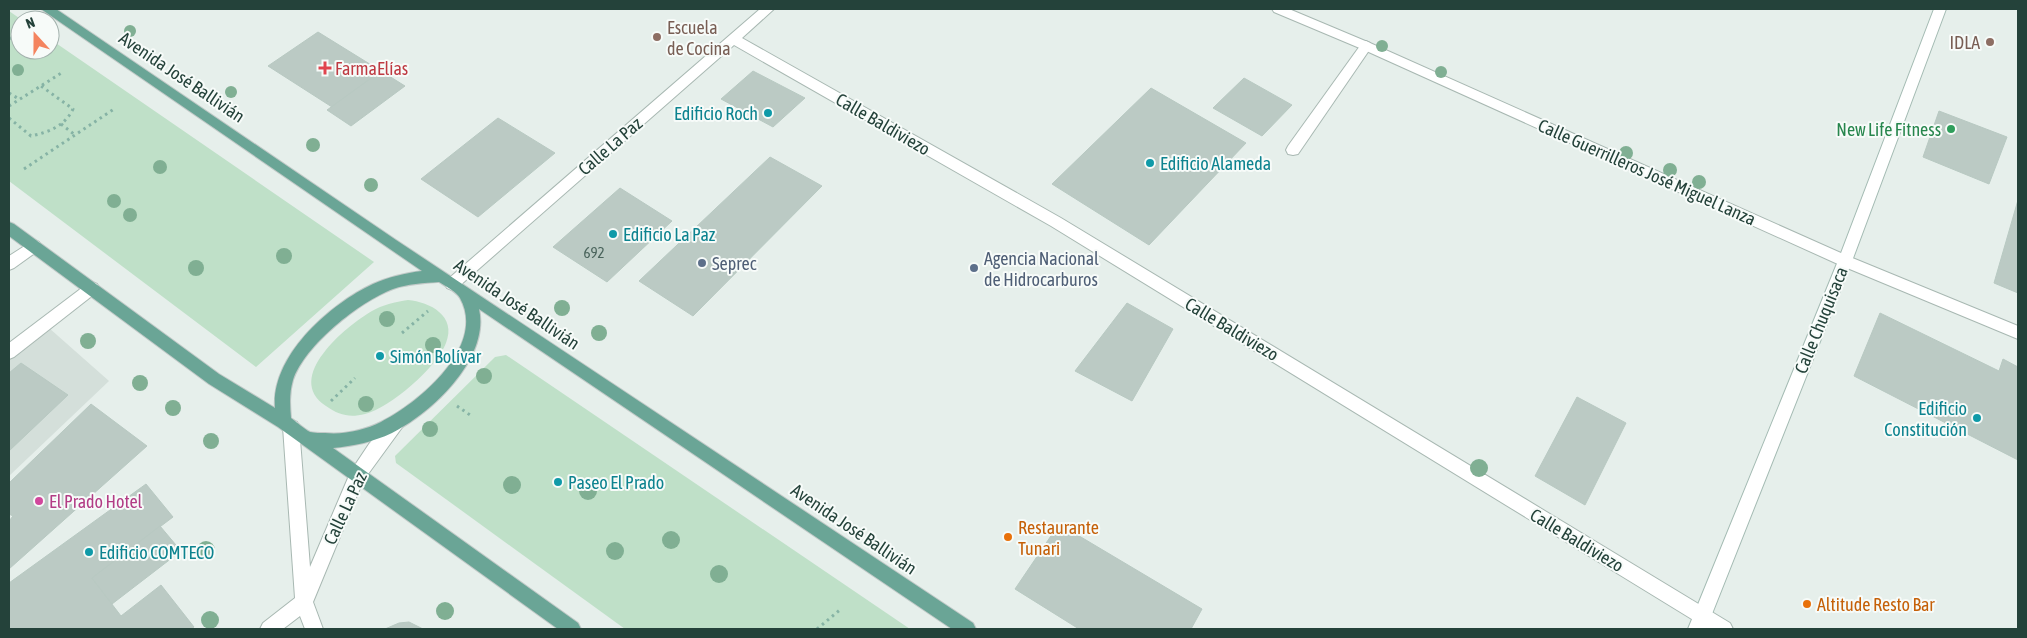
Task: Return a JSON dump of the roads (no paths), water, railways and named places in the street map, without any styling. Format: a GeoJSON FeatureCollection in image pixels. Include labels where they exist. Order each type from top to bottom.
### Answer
{"type":"FeatureCollection","features":[{"type":"Feature","properties":{"kind":"main road","name":"Avenida José Ballivián"},"geometry":{"type":"LineString","coordinates":[[47,9],[390,244],[447,280],[967,629]]}},
{"type":"Feature","properties":{"kind":"main road"},"geometry":{"type":"LineString","coordinates":[[9,228],[214,379],[287,424],[572,629]]}},
{"type":"Feature","properties":{"kind":"main road","name":"Calle La Paz"},"geometry":{"type":"LineString","coordinates":[[287,424],[281,399],[286,377],[299,352],[330,322],[362,298],[390,283],[415,278],[447,280]]}},
{"type":"Feature","properties":{"kind":"main road","name":"Calle La Paz"},"geometry":{"type":"LineString","coordinates":[[307,439],[328,442],[369,435],[398,422],[435,392],[463,358],[473,334],[472,313],[466,294]]}},
{"type":"Feature","properties":{"kind":"street","name":"Calle La Paz"},"geometry":{"type":"LineString","coordinates":[[447,280],[768,9]]}},
{"type":"Feature","properties":{"kind":"street","name":"Calle Guerrilleros José Miguel Lanza"},"geometry":{"type":"LineString","coordinates":[[1278,9],[1366,46],[1845,261],[2018,333]]}},
{"type":"Feature","properties":{"kind":"street","name":"Calle Chuquisaca"},"geometry":{"type":"LineString","coordinates":[[1700,623],[1845,261],[1940,9]]}},
{"type":"Feature","properties":{"kind":"street","name":"Calle Baldiviezo"},"geometry":{"type":"LineString","coordinates":[[733,39],[1056,222],[1700,623],[1724,629]]}},
{"type":"Feature","properties":{"kind":"street"},"geometry":{"type":"LineString","coordinates":[[1293,150],[1366,46]]}},
{"type":"Feature","properties":{"kind":"street"},"geometry":{"type":"LineString","coordinates":[[9,264],[34,246]]}},
{"type":"Feature","properties":{"kind":"street"},"geometry":{"type":"LineString","coordinates":[[9,352],[92,288]]}},
{"type":"Feature","properties":{"kind":"street","name":"Calle La Paz"},"geometry":{"type":"LineString","coordinates":[[269,629],[304,602],[358,476],[375,449],[398,422]]}},
{"type":"Feature","properties":{"kind":"street","name":"Calle La Paz"},"geometry":{"type":"LineString","coordinates":[[287,424],[304,602]]}},
{"type":"Feature","properties":{"kind":"street"},"geometry":{"type":"LineString","coordinates":[[304,602],[314,629]]}},
{"type":"Feature","properties":{"kind":"place","name":"Escuela de Cocina"},"geometry":{"type":"Point","coordinates":[657,37]}},
{"type":"Feature","properties":{"kind":"place","name":"IDLA"},"geometry":{"type":"Point","coordinates":[1990,42]}},
{"type":"Feature","properties":{"kind":"place","name":"FarmaElías"},"geometry":{"type":"Point","coordinates":[325,68]}},
{"type":"Feature","properties":{"kind":"place","name":"Edificio Roch"},"geometry":{"type":"Point","coordinates":[768,113]}},
{"type":"Feature","properties":{"kind":"place","name":"New Life Fitness"},"geometry":{"type":"Point","coordinates":[1951,129]}},
{"type":"Feature","properties":{"kind":"place","name":"Edificio Alameda"},"geometry":{"type":"Point","coordinates":[1150,163]}},
{"type":"Feature","properties":{"kind":"place","name":"Edificio La Paz"},"geometry":{"type":"Point","coordinates":[613,234]}},
{"type":"Feature","properties":{"kind":"place","name":"Seprec"},"geometry":{"type":"Point","coordinates":[702,263]}},
{"type":"Feature","properties":{"kind":"place","name":"Agencia Nacional de Hidrocarburos"},"geometry":{"type":"Point","coordinates":[974,268]}},
{"type":"Feature","properties":{"kind":"place","name":"Simón Bolívar"},"geometry":{"type":"Point","coordinates":[380,356]}},
{"type":"Feature","properties":{"kind":"place","name":"Edificio Constitución"},"geometry":{"type":"Point","coordinates":[1977,418]}},
{"type":"Feature","properties":{"kind":"place","name":"Paseo El Prado"},"geometry":{"type":"Point","coordinates":[558,482]}},
{"type":"Feature","properties":{"kind":"place","name":"El Prado Hotel"},"geometry":{"type":"Point","coordinates":[39,501]}},
{"type":"Feature","properties":{"kind":"place","name":"Restaurante Tunari"},"geometry":{"type":"Point","coordinates":[1008,537]}},
{"type":"Feature","properties":{"kind":"place","name":"Edificio COMTECO"},"geometry":{"type":"Point","coordinates":[89,552]}},
{"type":"Feature","properties":{"kind":"place","name":"Altitude Resto Bar"},"geometry":{"type":"Point","coordinates":[1807,604]}}]}
